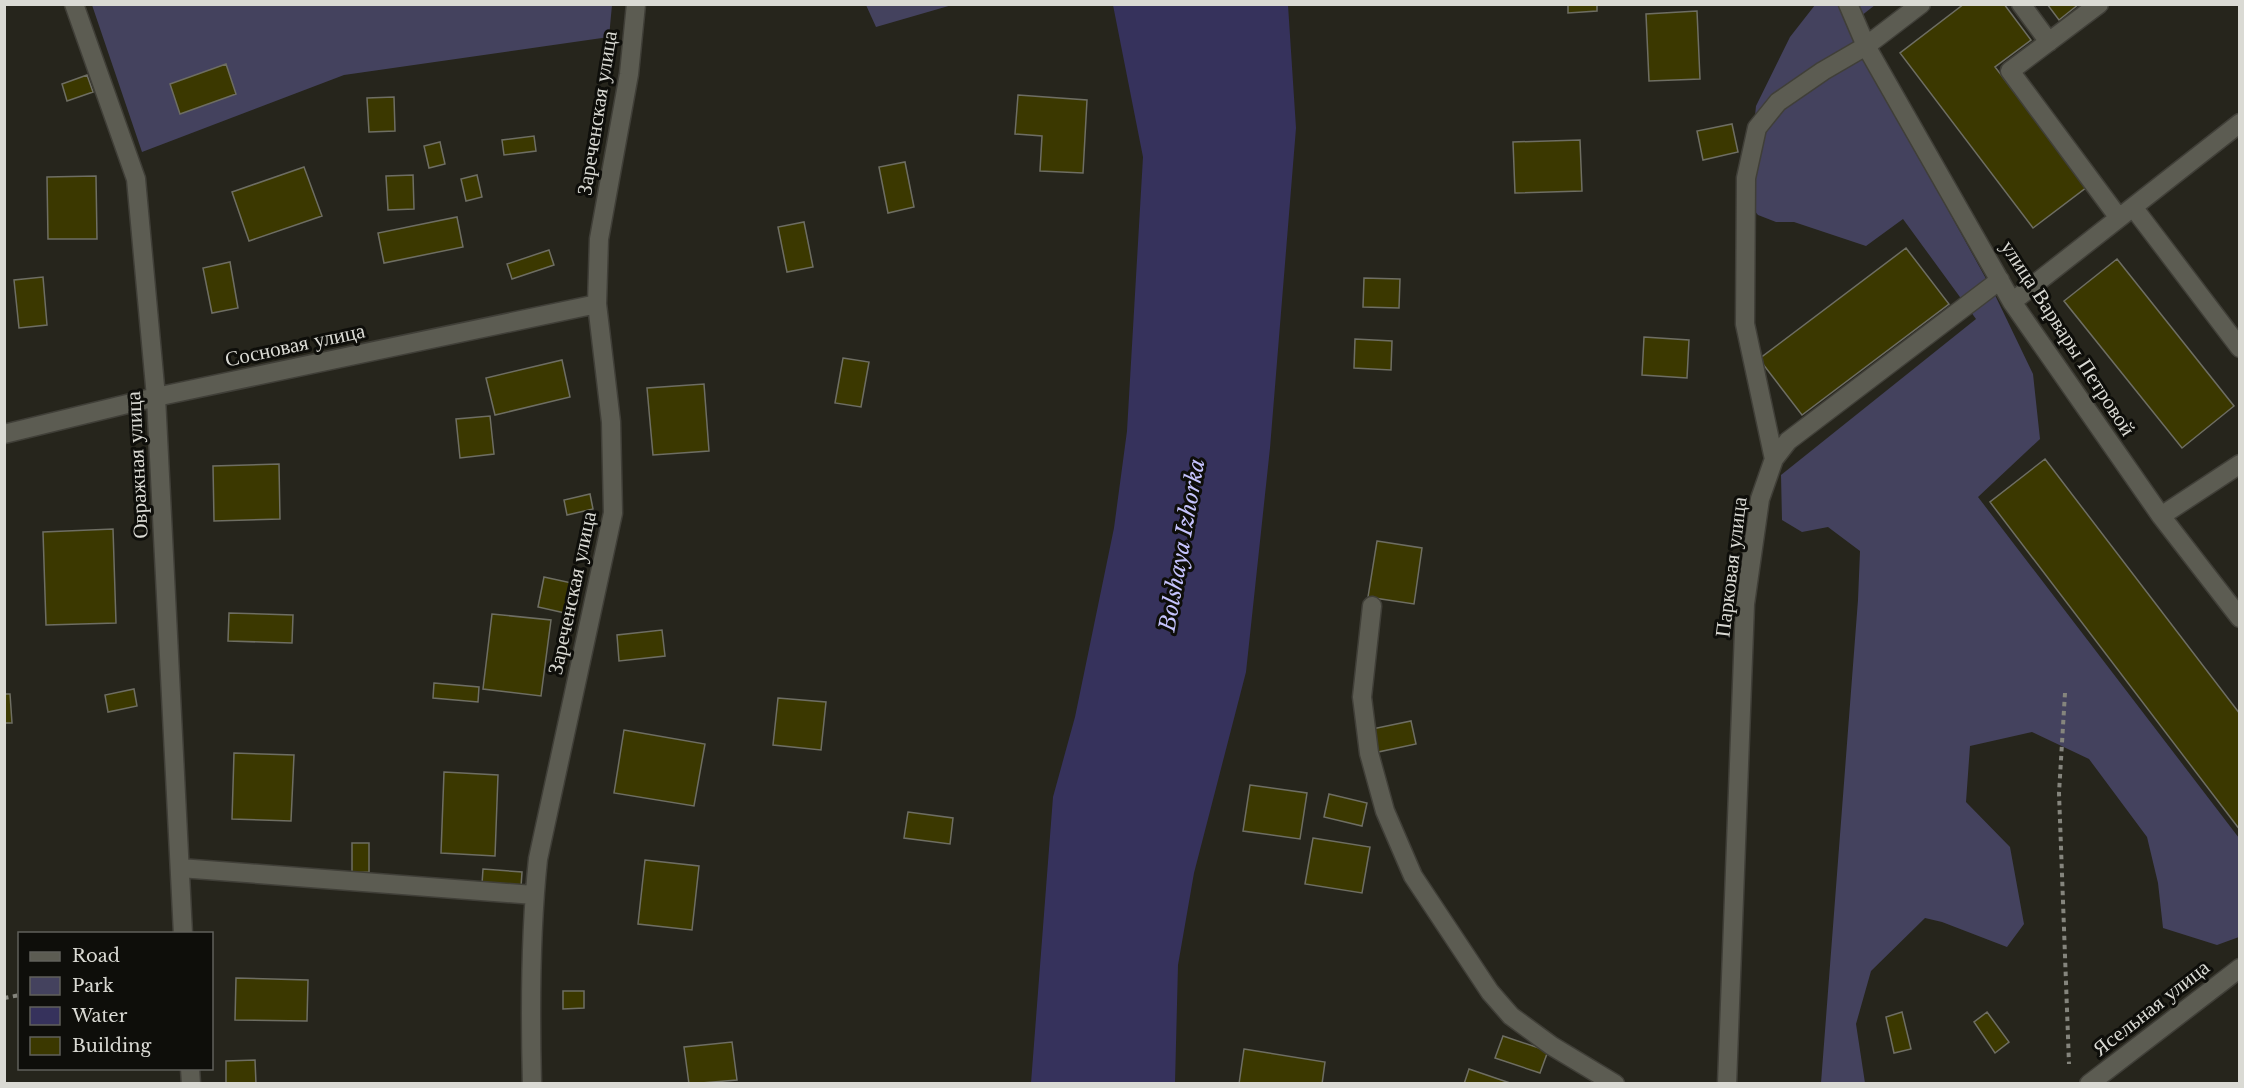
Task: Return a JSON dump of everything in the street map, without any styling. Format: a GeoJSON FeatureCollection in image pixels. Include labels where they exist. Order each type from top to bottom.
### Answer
{"type":"FeatureCollection","features":[{"type":"Feature","properties":{"kind":"street","name":"Овражная улица"},"geometry":{"type":"LineString","coordinates":[[74,4],[136,179],[156,397],[183,932]]}},
{"type":"Feature","properties":{"kind":"street","name":"Зареченская улица"},"geometry":{"type":"LineString","coordinates":[[532,1083],[530,1014],[534,895],[538,859],[613,513],[611,422],[597,304],[599,239],[629,74],[636,4]]}},
{"type":"Feature","properties":{"kind":"street","name":"улица Варвары Петровой"},"geometry":{"type":"LineString","coordinates":[[1848,4],[1866,46],[2012,302],[2161,516],[2240,618]]}},
{"type":"Feature","properties":{"kind":"street"},"geometry":{"type":"LineString","coordinates":[[1774,459],[1745,324],[1746,178],[1757,128],[1778,102],[1823,71],[1866,46],[1921,4]]}},
{"type":"Feature","properties":{"kind":"street"},"geometry":{"type":"LineString","coordinates":[[2021,4],[2049,42]]}},
{"type":"Feature","properties":{"kind":"street"},"geometry":{"type":"LineString","coordinates":[[2099,4],[2010,71],[2240,348]]}},
{"type":"Feature","properties":{"kind":"street"},"geometry":{"type":"LineString","coordinates":[[2012,302],[2240,123]]}},
{"type":"Feature","properties":{"kind":"street"},"geometry":{"type":"LineString","coordinates":[[1774,459],[1788,441],[2000,280]]}},
{"type":"Feature","properties":{"kind":"street","name":"Сосновая улица"},"geometry":{"type":"LineString","coordinates":[[4,434],[156,397],[597,304]]}},
{"type":"Feature","properties":{"kind":"street","name":"Парковая улица"},"geometry":{"type":"LineString","coordinates":[[1728,1083],[1745,604],[1760,500],[1774,459]]}},
{"type":"Feature","properties":{"kind":"street"},"geometry":{"type":"LineString","coordinates":[[2161,516],[2240,464]]}},
{"type":"Feature","properties":{"kind":"street"},"geometry":{"type":"LineString","coordinates":[[1372,606],[1362,697],[1369,753],[1385,811],[1413,876],[1490,992],[1511,1016],[1552,1046],[1615,1083]]}},
{"type":"Feature","properties":{"kind":"street"},"geometry":{"type":"LineString","coordinates":[[180,868],[534,895]]}},
{"type":"Feature","properties":{"kind":"street","name":"Ясельная улица"},"geometry":{"type":"LineString","coordinates":[[2089,1083],[2240,968]]}},
{"type":"Feature","properties":{"kind":"path"},"geometry":{"type":"LineString","coordinates":[[2065,693],[2059,793],[2070,1072]]}},
{"type":"Feature","properties":{"kind":"green space"},"geometry":{"type":"Polygon","coordinates":[[[92,5],[612,5],[609,37],[344,75],[142,152],[92,5]]]}},
{"type":"Feature","properties":{"kind":"green space"},"geometry":{"type":"Polygon","coordinates":[[[866,5],[952,5],[876,27],[866,5]]]}},
{"type":"Feature","properties":{"kind":"green space"},"geometry":{"type":"Polygon","coordinates":[[[1815,5],[1875,5],[1847,27],[1995,295],[2033,374],[2040,439],[1978,497],[2239,838],[2239,937],[2217,945],[2163,928],[2158,883],[2147,837],[2089,759],[2032,732],[1970,746],[1966,802],[2010,847],[2024,924],[2007,947],[1942,922],[1925,918],[1871,971],[1856,1024],[1865,1083],[1821,1083],[1860,551],[1828,527],[1802,532],[1782,520],[1781,475],[1976,319],[1903,219],[1866,246],[1794,222],[1776,222],[1758,215],[1746,201],[1756,106],[1790,37],[1815,5]]]}},
{"type":"Feature","properties":{"kind":"water","name":"Bolshaya Izhorka"},"geometry":{"type":"Polygon","coordinates":[[[1113,5],[1288,5],[1296,128],[1270,448],[1246,672],[1194,873],[1178,965],[1175,1083],[1031,1083],[1053,797],[1075,717],[1114,528],[1127,431],[1143,157],[1113,5]]]}},
{"type":"Feature","properties":{"kind":"building"},"geometry":{"type":"Polygon","coordinates":[[[1568,4],[1597,4],[1597,11],[1568,13],[1568,4]]]}},
{"type":"Feature","properties":{"kind":"building"},"geometry":{"type":"Polygon","coordinates":[[[1964,4],[2004,4],[2031,40],[1995,67],[2087,187],[2033,228],[1900,53],[1964,4]]]}},
{"type":"Feature","properties":{"kind":"building"},"geometry":{"type":"Polygon","coordinates":[[[2047,4],[2079,4],[2059,20],[2047,4]]]}},
{"type":"Feature","properties":{"kind":"building"},"geometry":{"type":"Polygon","coordinates":[[[1697,11],[1700,79],[1649,81],[1646,14],[1697,11]]]}},
{"type":"Feature","properties":{"kind":"building"},"geometry":{"type":"Polygon","coordinates":[[[226,64],[236,94],[180,114],[170,84],[226,64]]]}},
{"type":"Feature","properties":{"kind":"building"},"geometry":{"type":"Polygon","coordinates":[[[87,75],[93,92],[67,101],[62,84],[87,75]]]}},
{"type":"Feature","properties":{"kind":"building"},"geometry":{"type":"Polygon","coordinates":[[[1018,95],[1087,100],[1083,173],[1040,171],[1042,136],[1015,134],[1018,95]]]}},
{"type":"Feature","properties":{"kind":"building"},"geometry":{"type":"Polygon","coordinates":[[[394,97],[395,131],[369,132],[367,98],[394,97]]]}},
{"type":"Feature","properties":{"kind":"building"},"geometry":{"type":"Polygon","coordinates":[[[1732,124],[1738,152],[1703,160],[1697,131],[1732,124]]]}},
{"type":"Feature","properties":{"kind":"building"},"geometry":{"type":"Polygon","coordinates":[[[534,136],[536,151],[504,155],[502,140],[534,136]]]}},
{"type":"Feature","properties":{"kind":"building"},"geometry":{"type":"Polygon","coordinates":[[[1580,140],[1582,191],[1515,193],[1513,142],[1580,140]]]}},
{"type":"Feature","properties":{"kind":"building"},"geometry":{"type":"Polygon","coordinates":[[[440,142],[445,164],[429,168],[424,146],[440,142]]]}},
{"type":"Feature","properties":{"kind":"building"},"geometry":{"type":"Polygon","coordinates":[[[905,162],[914,207],[888,213],[879,167],[905,162]]]}},
{"type":"Feature","properties":{"kind":"building"},"geometry":{"type":"Polygon","coordinates":[[[304,167],[322,216],[249,241],[232,192],[304,167]]]}},
{"type":"Feature","properties":{"kind":"building"},"geometry":{"type":"Polygon","coordinates":[[[413,175],[414,209],[388,210],[386,176],[413,175]]]}},
{"type":"Feature","properties":{"kind":"building"},"geometry":{"type":"Polygon","coordinates":[[[477,175],[482,197],[466,201],[461,179],[477,175]]]}},
{"type":"Feature","properties":{"kind":"building"},"geometry":{"type":"Polygon","coordinates":[[[96,176],[97,239],[48,239],[47,177],[96,176]]]}},
{"type":"Feature","properties":{"kind":"building"},"geometry":{"type":"Polygon","coordinates":[[[457,217],[463,247],[384,263],[378,233],[457,217]]]}},
{"type":"Feature","properties":{"kind":"building"},"geometry":{"type":"Polygon","coordinates":[[[804,222],[813,267],[787,272],[778,227],[804,222]]]}},
{"type":"Feature","properties":{"kind":"building"},"geometry":{"type":"Polygon","coordinates":[[[1906,248],[1949,304],[1802,415],[1759,359],[1906,248]]]}},
{"type":"Feature","properties":{"kind":"building"},"geometry":{"type":"Polygon","coordinates":[[[549,250],[554,265],[512,279],[507,264],[549,250]]]}},
{"type":"Feature","properties":{"kind":"building"},"geometry":{"type":"Polygon","coordinates":[[[2117,259],[2234,406],[2182,448],[2064,301],[2117,259]]]}},
{"type":"Feature","properties":{"kind":"building"},"geometry":{"type":"Polygon","coordinates":[[[230,262],[238,308],[212,313],[203,268],[230,262]]]}},
{"type":"Feature","properties":{"kind":"building"},"geometry":{"type":"Polygon","coordinates":[[[43,277],[47,325],[19,328],[14,280],[43,277]]]}},
{"type":"Feature","properties":{"kind":"building"},"geometry":{"type":"Polygon","coordinates":[[[1364,278],[1400,279],[1399,308],[1363,307],[1364,278]]]}},
{"type":"Feature","properties":{"kind":"building"},"geometry":{"type":"Polygon","coordinates":[[[1644,337],[1689,340],[1687,378],[1642,375],[1644,337]]]}},
{"type":"Feature","properties":{"kind":"building"},"geometry":{"type":"Polygon","coordinates":[[[1355,339],[1392,341],[1391,370],[1354,368],[1355,339]]]}},
{"type":"Feature","properties":{"kind":"building"},"geometry":{"type":"Polygon","coordinates":[[[843,358],[869,362],[861,407],[835,403],[843,358]]]}},
{"type":"Feature","properties":{"kind":"building"},"geometry":{"type":"Polygon","coordinates":[[[562,360],[570,397],[495,415],[486,378],[562,360]]]}},
{"type":"Feature","properties":{"kind":"building"},"geometry":{"type":"Polygon","coordinates":[[[704,384],[709,451],[653,455],[647,388],[704,384]]]}},
{"type":"Feature","properties":{"kind":"building"},"geometry":{"type":"Polygon","coordinates":[[[490,416],[494,454],[460,458],[456,419],[490,416]]]}},
{"type":"Feature","properties":{"kind":"building"},"geometry":{"type":"Polygon","coordinates":[[[2045,459],[2240,714],[2240,830],[1990,502],[2045,459]]]}},
{"type":"Feature","properties":{"kind":"building"},"geometry":{"type":"Polygon","coordinates":[[[279,464],[280,519],[214,521],[213,466],[279,464]]]}},
{"type":"Feature","properties":{"kind":"building"},"geometry":{"type":"Polygon","coordinates":[[[590,494],[593,509],[567,515],[564,500],[590,494]]]}},
{"type":"Feature","properties":{"kind":"building"},"geometry":{"type":"Polygon","coordinates":[[[113,529],[116,623],[46,625],[43,532],[113,529]]]}},
{"type":"Feature","properties":{"kind":"building"},"geometry":{"type":"Polygon","coordinates":[[[1377,541],[1422,548],[1414,604],[1368,597],[1377,541]]]}},
{"type":"Feature","properties":{"kind":"building"},"geometry":{"type":"Polygon","coordinates":[[[544,577],[581,585],[574,615],[538,607],[544,577]]]}},
{"type":"Feature","properties":{"kind":"building"},"geometry":{"type":"Polygon","coordinates":[[[229,613],[293,615],[292,643],[228,641],[229,613]]]}},
{"type":"Feature","properties":{"kind":"building"},"geometry":{"type":"Polygon","coordinates":[[[492,614],[551,620],[541,696],[483,689],[492,614]]]}},
{"type":"Feature","properties":{"kind":"building"},"geometry":{"type":"Polygon","coordinates":[[[662,630],[665,656],[619,661],[617,635],[662,630]]]}},
{"type":"Feature","properties":{"kind":"building"},"geometry":{"type":"Polygon","coordinates":[[[434,683],[479,687],[478,702],[433,698],[434,683]]]}},
{"type":"Feature","properties":{"kind":"building"},"geometry":{"type":"Polygon","coordinates":[[[134,689],[137,706],[108,712],[105,695],[134,689]]]}},
{"type":"Feature","properties":{"kind":"building"},"geometry":{"type":"Polygon","coordinates":[[[4,694],[10,694],[12,723],[4,723],[4,694]]]}},
{"type":"Feature","properties":{"kind":"building"},"geometry":{"type":"Polygon","coordinates":[[[778,698],[826,702],[821,750],[773,745],[778,698]]]}},
{"type":"Feature","properties":{"kind":"building"},"geometry":{"type":"Polygon","coordinates":[[[1411,721],[1416,744],[1378,752],[1372,729],[1411,721]]]}},
{"type":"Feature","properties":{"kind":"building"},"geometry":{"type":"Polygon","coordinates":[[[624,730],[705,744],[694,806],[614,793],[624,730]]]}},
{"type":"Feature","properties":{"kind":"building"},"geometry":{"type":"Polygon","coordinates":[[[234,753],[294,755],[291,821],[232,819],[234,753]]]}},
{"type":"Feature","properties":{"kind":"building"},"geometry":{"type":"Polygon","coordinates":[[[444,772],[498,775],[495,856],[441,853],[444,772]]]}},
{"type":"Feature","properties":{"kind":"building"},"geometry":{"type":"Polygon","coordinates":[[[1250,785],[1307,793],[1300,839],[1243,831],[1250,785]]]}},
{"type":"Feature","properties":{"kind":"building"},"geometry":{"type":"Polygon","coordinates":[[[1329,794],[1367,803],[1362,826],[1324,817],[1329,794]]]}},
{"type":"Feature","properties":{"kind":"building"},"geometry":{"type":"Polygon","coordinates":[[[908,812],[953,818],[950,844],[904,838],[908,812]]]}},
{"type":"Feature","properties":{"kind":"building"},"geometry":{"type":"Polygon","coordinates":[[[1313,838],[1370,847],[1362,893],[1305,884],[1313,838]]]}},
{"type":"Feature","properties":{"kind":"building"},"geometry":{"type":"Polygon","coordinates":[[[352,843],[369,843],[369,872],[352,873],[352,843]]]}},
{"type":"Feature","properties":{"kind":"building"},"geometry":{"type":"Polygon","coordinates":[[[645,860],[699,866],[692,930],[638,924],[645,860]]]}},
{"type":"Feature","properties":{"kind":"building"},"geometry":{"type":"Polygon","coordinates":[[[483,869],[522,872],[521,887],[482,884],[483,869]]]}},
{"type":"Feature","properties":{"kind":"building"},"geometry":{"type":"Polygon","coordinates":[[[236,978],[308,980],[307,1021],[235,1020],[236,978]]]}},
{"type":"Feature","properties":{"kind":"building"},"geometry":{"type":"Polygon","coordinates":[[[563,991],[584,991],[584,1008],[563,1009],[563,991]]]}},
{"type":"Feature","properties":{"kind":"building"},"geometry":{"type":"Polygon","coordinates":[[[1902,1012],[1911,1049],[1894,1053],[1886,1017],[1902,1012]]]}},
{"type":"Feature","properties":{"kind":"building"},"geometry":{"type":"Polygon","coordinates":[[[1987,1012],[2009,1042],[1995,1053],[1974,1022],[1987,1012]]]}},
{"type":"Feature","properties":{"kind":"building"},"geometry":{"type":"Polygon","coordinates":[[[1503,1036],[1548,1051],[1540,1073],[1495,1058],[1503,1036]]]}},
{"type":"Feature","properties":{"kind":"building"},"geometry":{"type":"Polygon","coordinates":[[[732,1042],[737,1080],[689,1084],[684,1047],[732,1042]]]}},
{"type":"Feature","properties":{"kind":"building"},"geometry":{"type":"Polygon","coordinates":[[[1244,1049],[1325,1062],[1322,1084],[1239,1084],[1244,1049]]]}},
{"type":"Feature","properties":{"kind":"building"},"geometry":{"type":"Polygon","coordinates":[[[255,1060],[256,1084],[226,1084],[226,1061],[255,1060]]]}},
{"type":"Feature","properties":{"kind":"building"},"geometry":{"type":"Polygon","coordinates":[[[1469,1069],[1513,1084],[1464,1084],[1469,1069]]]}}]}
